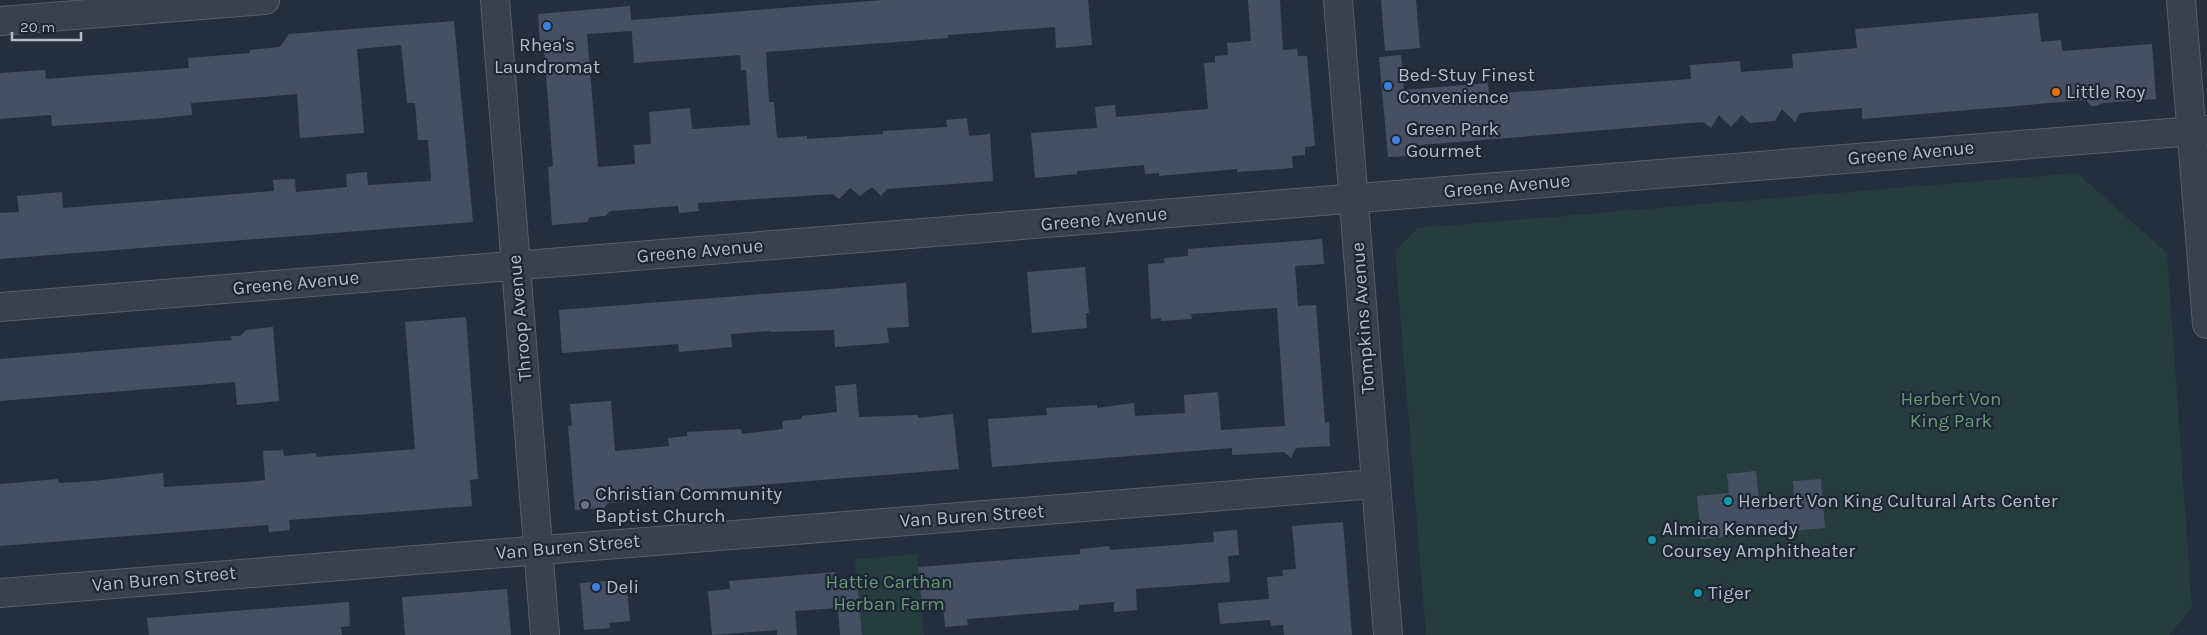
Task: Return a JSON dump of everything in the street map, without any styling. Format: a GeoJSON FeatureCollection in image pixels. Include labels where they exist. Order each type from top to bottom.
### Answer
{"type":"FeatureCollection","features":[{"type":"Feature","properties":{"kind":"street"},"geometry":{"type":"LineString","coordinates":[[0,21],[265,0]]}},
{"type":"Feature","properties":{"kind":"street","name":"Throop Avenue"},"geometry":{"type":"LineString","coordinates":[[495,0],[546,635]]}},
{"type":"Feature","properties":{"kind":"street","name":"Tompkins Avenue"},"geometry":{"type":"LineString","coordinates":[[1338,0],[1388,635]]}},
{"type":"Feature","properties":{"kind":"street"},"geometry":{"type":"LineString","coordinates":[[2181,0],[2199,130],[2207,324]]}},
{"type":"Feature","properties":{"kind":"street","name":"Greene Avenue"},"geometry":{"type":"LineString","coordinates":[[0,307],[2199,130]]}},
{"type":"Feature","properties":{"kind":"street","name":"Van Buren Street"},"geometry":{"type":"LineString","coordinates":[[0,592],[1375,484]]}},
{"type":"Feature","properties":{"kind":"green space","name":"Herbert Von King Park"},"geometry":{"type":"Polygon","coordinates":[[[2077,173],[2167,253],[2192,608],[2169,635],[1426,635],[1395,251],[1418,228],[2077,173]]]}},
{"type":"Feature","properties":{"kind":"green space","name":"Hattie Carthan Herban Farm"},"geometry":{"type":"Polygon","coordinates":[[[918,554],[924,635],[862,635],[855,559],[918,554]]]}},
{"type":"Feature","properties":{"kind":"building"},"geometry":{"type":"Polygon","coordinates":[[[883,0],[1088,0],[1092,45],[1056,48],[1055,27],[948,35],[948,38],[766,52],[769,102],[774,102],[777,138],[807,136],[807,139],[883,134],[883,131],[947,127],[946,120],[967,118],[969,136],[990,134],[993,181],[887,189],[881,196],[872,187],[860,196],[850,188],[839,199],[833,194],[698,203],[699,211],[679,213],[678,206],[610,211],[605,216],[590,217],[587,222],[552,225],[548,167],[553,166],[544,50],[540,46],[538,14],[630,6],[631,20],[883,0]],[[632,31],[587,34],[598,167],[635,164],[634,145],[651,144],[649,112],[690,108],[692,129],[750,125],[746,70],[741,70],[740,55],[634,63],[632,31]]]}},
{"type":"Feature","properties":{"kind":"building"},"geometry":{"type":"Polygon","coordinates":[[[1248,0],[1280,0],[1283,50],[1297,49],[1298,56],[1307,56],[1315,146],[1305,147],[1305,155],[1292,156],[1293,168],[1237,172],[1237,169],[1159,176],[1159,173],[1145,174],[1144,165],[1077,171],[1077,174],[1035,178],[1031,133],[1097,128],[1095,107],[1115,105],[1116,117],[1208,109],[1204,63],[1215,62],[1215,56],[1228,55],[1227,43],[1251,41],[1248,0]]]}},
{"type":"Feature","properties":{"kind":"building"},"geometry":{"type":"Polygon","coordinates":[[[1381,0],[1416,0],[1420,48],[1385,51],[1381,0]]]}},
{"type":"Feature","properties":{"kind":"building"},"geometry":{"type":"Polygon","coordinates":[[[2038,13],[2041,42],[2061,40],[2062,51],[2152,44],[2156,99],[2103,103],[2097,106],[2091,106],[2086,100],[1862,119],[1862,108],[1800,113],[1795,122],[1782,109],[1775,121],[1750,123],[1742,115],[1731,127],[1719,115],[1711,128],[1703,122],[1408,146],[1409,156],[1388,157],[1379,57],[1401,55],[1404,90],[1488,83],[1489,94],[1691,79],[1690,65],[1740,61],[1741,72],[1793,68],[1792,54],[1857,48],[1855,29],[2038,13]]]}},
{"type":"Feature","properties":{"kind":"building"},"geometry":{"type":"Polygon","coordinates":[[[454,21],[473,222],[0,259],[0,213],[19,212],[17,196],[62,192],[63,208],[274,191],[273,180],[295,179],[296,192],[347,187],[346,174],[367,172],[368,185],[431,181],[428,140],[418,140],[415,103],[407,103],[401,45],[357,49],[364,133],[300,138],[297,94],[191,103],[192,115],[152,119],[52,126],[51,115],[0,119],[0,73],[45,70],[46,79],[189,68],[188,58],[250,53],[250,50],[280,47],[289,34],[454,21]]]}},
{"type":"Feature","properties":{"kind":"building"},"geometry":{"type":"Polygon","coordinates":[[[1322,239],[1324,264],[1295,266],[1298,306],[1316,305],[1325,423],[1329,422],[1330,446],[1296,448],[1291,458],[1284,452],[1232,455],[1232,448],[992,467],[988,419],[1047,415],[1046,408],[1097,405],[1097,408],[1134,403],[1135,416],[1185,413],[1184,395],[1218,392],[1221,430],[1285,426],[1277,308],[1191,314],[1192,319],[1161,321],[1161,318],[1151,319],[1148,264],[1165,263],[1164,258],[1188,256],[1188,249],[1322,239]]]}},
{"type":"Feature","properties":{"kind":"building"},"geometry":{"type":"Polygon","coordinates":[[[1085,267],[1089,313],[1086,313],[1087,328],[1032,333],[1027,272],[1085,267]]]}},
{"type":"Feature","properties":{"kind":"building"},"geometry":{"type":"Polygon","coordinates":[[[906,283],[909,327],[887,328],[889,343],[835,347],[834,330],[771,331],[731,334],[732,347],[679,352],[678,344],[562,353],[559,310],[906,283]]]}},
{"type":"Feature","properties":{"kind":"building"},"geometry":{"type":"Polygon","coordinates":[[[466,317],[478,479],[470,480],[472,506],[289,520],[290,530],[269,532],[268,525],[0,546],[0,484],[58,479],[59,483],[93,481],[163,473],[164,487],[246,482],[265,480],[263,451],[283,450],[284,456],[316,453],[316,457],[415,449],[405,322],[466,317]]]}},
{"type":"Feature","properties":{"kind":"building"},"geometry":{"type":"Polygon","coordinates":[[[273,327],[279,401],[237,405],[235,382],[0,401],[0,359],[232,340],[231,336],[240,336],[246,330],[273,327]]]}},
{"type":"Feature","properties":{"kind":"building"},"geometry":{"type":"Polygon","coordinates":[[[856,384],[859,417],[918,415],[918,418],[953,414],[959,469],[636,495],[627,496],[624,502],[608,503],[604,508],[575,510],[568,426],[572,426],[570,404],[611,401],[615,451],[669,446],[668,438],[687,436],[687,432],[741,429],[742,434],[783,429],[782,421],[802,419],[802,416],[837,412],[835,386],[856,384]]]}},
{"type":"Feature","properties":{"kind":"building","name":"Herbert Von King Cultural Arts Center"},"geometry":{"type":"Polygon","coordinates":[[[1756,471],[1760,510],[1795,506],[1793,481],[1821,479],[1825,528],[1701,539],[1697,496],[1729,493],[1727,474],[1756,471]]]}},
{"type":"Feature","properties":{"kind":"building"},"geometry":{"type":"Polygon","coordinates":[[[1343,522],[1352,635],[1284,635],[1283,625],[1271,626],[1270,620],[1220,624],[1218,603],[1269,599],[1267,577],[1283,576],[1282,570],[1296,569],[1292,526],[1343,522]]]}},
{"type":"Feature","properties":{"kind":"building"},"geometry":{"type":"Polygon","coordinates":[[[1237,530],[1239,555],[1228,556],[1230,582],[1136,589],[1137,610],[1114,612],[1114,602],[1079,605],[1079,610],[967,619],[968,625],[945,627],[943,605],[922,607],[918,567],[1080,554],[1080,549],[1109,546],[1110,550],[1214,542],[1213,532],[1237,530]]]}},
{"type":"Feature","properties":{"kind":"building"},"geometry":{"type":"Polygon","coordinates":[[[835,572],[835,582],[857,580],[862,635],[840,635],[838,608],[795,611],[797,635],[777,635],[777,630],[712,635],[708,591],[730,589],[729,581],[835,572]]]}},
{"type":"Feature","properties":{"kind":"building"},"geometry":{"type":"Polygon","coordinates":[[[606,581],[607,592],[627,590],[630,621],[609,623],[610,628],[584,630],[580,583],[606,581]]]}},
{"type":"Feature","properties":{"kind":"building"},"geometry":{"type":"Polygon","coordinates":[[[507,589],[511,635],[405,635],[402,597],[507,589]]]}},
{"type":"Feature","properties":{"kind":"building"},"geometry":{"type":"Polygon","coordinates":[[[349,602],[350,626],[341,627],[342,635],[149,635],[147,618],[349,602]]]}},
{"type":"Feature","properties":{"kind":"place","name":"Rhea's Laundromat"},"geometry":{"type":"Point","coordinates":[547,26]}},
{"type":"Feature","properties":{"kind":"place","name":"Bed-Stuy Finest Convenience"},"geometry":{"type":"Point","coordinates":[1388,86]}},
{"type":"Feature","properties":{"kind":"place","name":"Little Roy"},"geometry":{"type":"Point","coordinates":[2056,92]}},
{"type":"Feature","properties":{"kind":"place","name":"Green Park Gourmet"},"geometry":{"type":"Point","coordinates":[1396,140]}},
{"type":"Feature","properties":{"kind":"place","name":"Herbert Von King Cultural Arts Center"},"geometry":{"type":"Point","coordinates":[1728,501]}},
{"type":"Feature","properties":{"kind":"place","name":"Christian Community Baptist Church"},"geometry":{"type":"Point","coordinates":[585,505]}},
{"type":"Feature","properties":{"kind":"place","name":"Almira Kennedy Coursey Amphitheater"},"geometry":{"type":"Point","coordinates":[1652,540]}},
{"type":"Feature","properties":{"kind":"place","name":"Deli"},"geometry":{"type":"Point","coordinates":[596,587]}},
{"type":"Feature","properties":{"kind":"place","name":"Tiger"},"geometry":{"type":"Point","coordinates":[1698,593]}}]}
